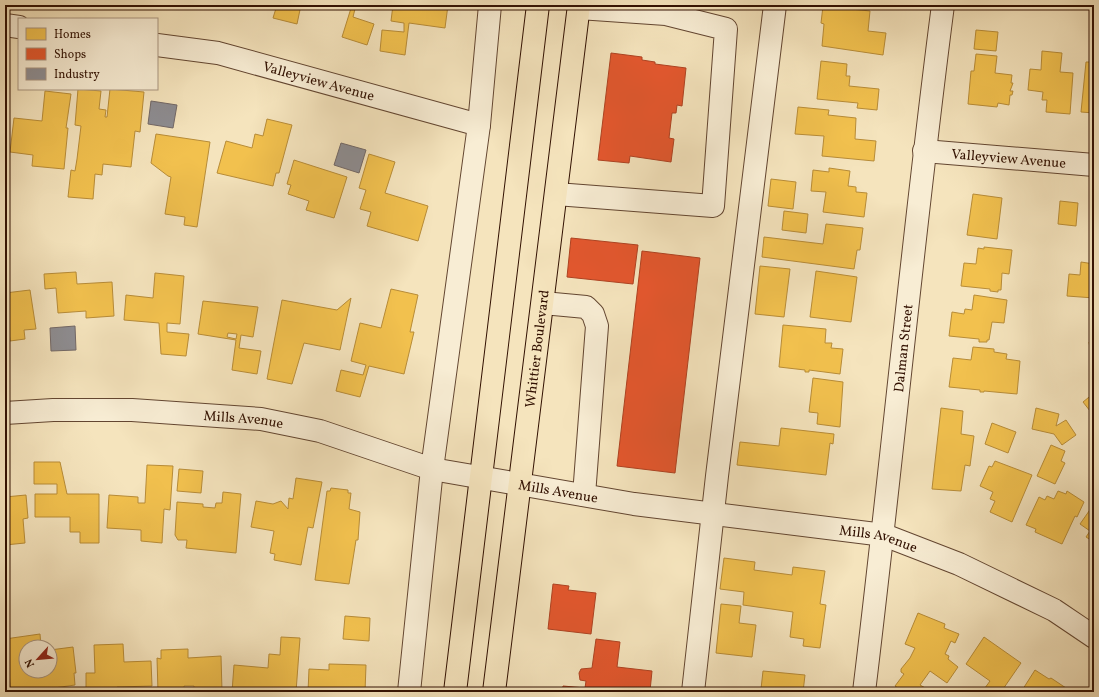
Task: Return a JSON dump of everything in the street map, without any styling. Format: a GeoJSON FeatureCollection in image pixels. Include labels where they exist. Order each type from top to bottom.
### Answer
{"type":"FeatureCollection","features":[{"type":"Feature","properties":{"kind":"main road"},"geometry":{"type":"LineString","coordinates":[[455,692],[538,5]]}},
{"type":"Feature","properties":{"kind":"main road","name":"Whittier Boulevard"},"geometry":{"type":"LineString","coordinates":[[494,692],[579,7]]}},
{"type":"Feature","properties":{"kind":"street"},"geometry":{"type":"LineString","coordinates":[[409,692],[432,469],[479,125],[490,5]]}},
{"type":"Feature","properties":{"kind":"street"},"geometry":{"type":"LineString","coordinates":[[693,692],[712,514],[775,5]]}},
{"type":"Feature","properties":{"kind":"street","name":"Dalman Street"},"geometry":{"type":"LineString","coordinates":[[864,692],[884,536],[924,151],[943,5]]}},
{"type":"Feature","properties":{"kind":"street"},"geometry":{"type":"LineString","coordinates":[[556,194],[712,206],[726,29],[666,14],[579,7]]}},
{"type":"Feature","properties":{"kind":"street"},"geometry":{"type":"LineString","coordinates":[[5,24],[18,27]]}},
{"type":"Feature","properties":{"kind":"street","name":"Valleyview Avenue"},"geometry":{"type":"LineString","coordinates":[[158,46],[218,53],[479,125]]}},
{"type":"Feature","properties":{"kind":"street","name":"Valleyview Avenue"},"geometry":{"type":"LineString","coordinates":[[924,151],[1094,165]]}},
{"type":"Feature","properties":{"kind":"street"},"geometry":{"type":"LineString","coordinates":[[543,303],[586,307],[593,314],[597,326],[584,494]]}},
{"type":"Feature","properties":{"kind":"street","name":"Mills Avenue"},"geometry":{"type":"LineString","coordinates":[[5,414],[54,410],[132,410],[261,419],[320,431],[432,469],[584,494],[634,504],[884,536],[959,564],[1054,610],[1094,637]]}},
{"type":"Feature","properties":{"kind":"building: Homes"},"geometry":{"type":"Polygon","coordinates":[[[277,5],[301,5],[297,24],[273,18],[277,5]]]}},
{"type":"Feature","properties":{"kind":"building: Homes"},"geometry":{"type":"Polygon","coordinates":[[[352,5],[356,5],[353,17],[374,24],[367,45],[342,37],[352,5]]]}},
{"type":"Feature","properties":{"kind":"building: Homes"},"geometry":{"type":"Polygon","coordinates":[[[358,5],[369,5],[368,8],[358,5]]]}},
{"type":"Feature","properties":{"kind":"building: Homes"},"geometry":{"type":"Polygon","coordinates":[[[393,5],[448,5],[445,28],[409,23],[405,55],[380,51],[382,30],[404,32],[404,23],[391,21],[393,5]]]}},
{"type":"Feature","properties":{"kind":"building: Homes"},"geometry":{"type":"Polygon","coordinates":[[[1080,5],[1094,5],[1094,8],[1080,7],[1080,5]]]}},
{"type":"Feature","properties":{"kind":"building: Homes"},"geometry":{"type":"Polygon","coordinates":[[[823,6],[870,11],[868,31],[886,33],[883,55],[822,46],[824,24],[821,23],[823,6]]]}},
{"type":"Feature","properties":{"kind":"building: Homes"},"geometry":{"type":"Polygon","coordinates":[[[976,30],[998,32],[996,51],[974,49],[976,30]]]}},
{"type":"Feature","properties":{"kind":"building: Homes"},"geometry":{"type":"Polygon","coordinates":[[[1042,51],[1062,53],[1060,72],[1073,73],[1070,114],[1046,112],[1047,100],[1042,100],[1043,92],[1028,90],[1030,69],[1041,70],[1042,51]]]}},
{"type":"Feature","properties":{"kind":"building: Homes"},"geometry":{"type":"Polygon","coordinates":[[[976,54],[997,56],[995,73],[1012,75],[1011,83],[1013,83],[1010,91],[1013,91],[1012,95],[1010,95],[1009,105],[998,103],[997,107],[968,104],[971,71],[974,71],[976,54]]]}},
{"type":"Feature","properties":{"kind":"building: Homes"},"geometry":{"type":"Polygon","coordinates":[[[821,61],[847,64],[846,76],[850,76],[849,86],[879,89],[877,110],[857,108],[858,103],[817,99],[821,61]]]}},
{"type":"Feature","properties":{"kind":"building: Homes"},"geometry":{"type":"Polygon","coordinates":[[[1086,62],[1094,62],[1094,113],[1081,112],[1086,62]]]}},
{"type":"Feature","properties":{"kind":"building: Homes"},"geometry":{"type":"Polygon","coordinates":[[[78,90],[101,91],[99,109],[106,110],[105,117],[107,117],[110,90],[144,92],[140,132],[135,131],[131,167],[103,164],[102,175],[95,174],[93,199],[68,197],[71,170],[75,171],[81,126],[75,125],[78,90]]]}},
{"type":"Feature","properties":{"kind":"building: Homes"},"geometry":{"type":"Polygon","coordinates":[[[45,91],[71,94],[66,128],[68,128],[64,169],[32,166],[33,155],[10,152],[14,118],[42,121],[45,91]]]}},
{"type":"Feature","properties":{"kind":"building: Homes"},"geometry":{"type":"Polygon","coordinates":[[[798,107],[829,110],[828,115],[856,118],[855,139],[876,141],[874,161],[822,156],[824,136],[795,134],[798,107]]]}},
{"type":"Feature","properties":{"kind":"building: Homes"},"geometry":{"type":"Polygon","coordinates":[[[267,119],[292,125],[279,173],[276,173],[273,186],[217,173],[226,141],[252,148],[255,134],[263,136],[267,119]]]}},
{"type":"Feature","properties":{"kind":"building: Homes"},"geometry":{"type":"Polygon","coordinates":[[[156,134],[210,142],[197,227],[184,225],[185,217],[165,214],[171,177],[151,163],[156,134]]]}},
{"type":"Feature","properties":{"kind":"building: Homes"},"geometry":{"type":"Polygon","coordinates":[[[369,154],[395,162],[385,193],[428,206],[418,241],[367,226],[371,212],[360,209],[366,190],[359,188],[369,154]]]}},
{"type":"Feature","properties":{"kind":"building: Homes"},"geometry":{"type":"Polygon","coordinates":[[[294,160],[347,177],[334,218],[306,210],[309,201],[288,194],[291,185],[287,184],[294,160]]]}},
{"type":"Feature","properties":{"kind":"building: Homes"},"geometry":{"type":"Polygon","coordinates":[[[829,168],[850,171],[848,186],[856,187],[856,192],[867,193],[864,217],[823,212],[826,192],[811,191],[813,170],[829,172],[829,168]]]}},
{"type":"Feature","properties":{"kind":"building: Homes"},"geometry":{"type":"Polygon","coordinates":[[[771,179],[796,182],[793,209],[768,206],[771,179]]]}},
{"type":"Feature","properties":{"kind":"building: Homes"},"geometry":{"type":"Polygon","coordinates":[[[973,194],[1002,198],[997,239],[967,235],[973,194]]]}},
{"type":"Feature","properties":{"kind":"building: Homes"},"geometry":{"type":"Polygon","coordinates":[[[1060,201],[1078,203],[1076,226],[1058,224],[1060,201]]]}},
{"type":"Feature","properties":{"kind":"building: Homes"},"geometry":{"type":"Polygon","coordinates":[[[784,211],[808,214],[806,233],[782,230],[784,211]]]}},
{"type":"Feature","properties":{"kind":"building: Homes"},"geometry":{"type":"Polygon","coordinates":[[[826,224],[863,228],[860,250],[857,250],[854,269],[762,257],[764,237],[823,244],[826,224]]]}},
{"type":"Feature","properties":{"kind":"building: Homes"},"geometry":{"type":"Polygon","coordinates":[[[984,247],[1012,250],[1009,274],[1002,273],[1001,290],[998,290],[998,292],[990,291],[990,289],[961,286],[964,263],[976,264],[978,248],[984,249],[984,247]]]}},
{"type":"Feature","properties":{"kind":"building: Homes"},"geometry":{"type":"Polygon","coordinates":[[[1081,262],[1094,264],[1094,298],[1067,296],[1069,274],[1080,275],[1081,262]]]}},
{"type":"Feature","properties":{"kind":"building: Homes"},"geometry":{"type":"Polygon","coordinates":[[[760,266],[790,269],[784,317],[755,314],[760,266]]]}},
{"type":"Feature","properties":{"kind":"building: Homes"},"geometry":{"type":"Polygon","coordinates":[[[816,271],[857,277],[851,322],[810,317],[816,271]]]}},
{"type":"Feature","properties":{"kind":"building: Homes"},"geometry":{"type":"Polygon","coordinates":[[[76,272],[77,284],[112,282],[114,316],[86,318],[86,311],[58,313],[56,288],[45,289],[44,274],[76,272]]]}},
{"type":"Feature","properties":{"kind":"building: Homes"},"geometry":{"type":"Polygon","coordinates":[[[155,273],[184,276],[180,324],[167,323],[167,332],[189,334],[186,356],[161,354],[159,323],[124,320],[126,295],[153,298],[155,273]]]}},
{"type":"Feature","properties":{"kind":"building: Homes"},"geometry":{"type":"Polygon","coordinates":[[[391,289],[418,295],[410,332],[414,332],[404,374],[369,366],[360,397],[336,391],[341,370],[363,375],[366,365],[351,361],[360,323],[381,328],[391,289]]]}},
{"type":"Feature","properties":{"kind":"building: Homes"},"geometry":{"type":"Polygon","coordinates":[[[30,290],[36,329],[24,330],[25,339],[10,341],[9,332],[5,333],[5,293],[30,290]]]}},
{"type":"Feature","properties":{"kind":"building: Homes"},"geometry":{"type":"Polygon","coordinates":[[[974,295],[1007,300],[1004,323],[992,322],[989,340],[987,340],[987,342],[979,342],[979,339],[949,336],[952,312],[964,314],[965,309],[972,310],[974,295]]]}},
{"type":"Feature","properties":{"kind":"building: Homes"},"geometry":{"type":"Polygon","coordinates":[[[351,298],[340,350],[304,343],[292,384],[267,379],[282,300],[337,310],[351,298]]]}},
{"type":"Feature","properties":{"kind":"building: Homes"},"geometry":{"type":"Polygon","coordinates":[[[203,301],[258,307],[253,337],[241,335],[239,348],[261,351],[257,374],[232,370],[236,340],[198,334],[203,301]],[[228,333],[227,337],[236,339],[237,334],[228,333]]]}},
{"type":"Feature","properties":{"kind":"building: Homes"},"geometry":{"type":"Polygon","coordinates":[[[783,325],[826,329],[825,343],[832,343],[831,348],[843,349],[840,374],[809,370],[809,372],[805,372],[805,370],[779,367],[783,325]]]}},
{"type":"Feature","properties":{"kind":"building: Homes"},"geometry":{"type":"Polygon","coordinates":[[[1094,341],[1094,361],[1092,361],[1089,342],[1094,341]]]}},
{"type":"Feature","properties":{"kind":"building: Homes"},"geometry":{"type":"Polygon","coordinates":[[[973,347],[994,349],[994,352],[1007,354],[1006,359],[1020,361],[1017,394],[984,391],[980,392],[980,390],[949,387],[953,358],[971,360],[973,347]]]}},
{"type":"Feature","properties":{"kind":"building: Homes"},"geometry":{"type":"Polygon","coordinates":[[[813,378],[843,382],[840,427],[817,424],[818,413],[809,412],[813,378]]]}},
{"type":"Feature","properties":{"kind":"building: Homes"},"geometry":{"type":"Polygon","coordinates":[[[1094,393],[1094,416],[1083,402],[1094,393]]]}},
{"type":"Feature","properties":{"kind":"building: Homes"},"geometry":{"type":"Polygon","coordinates":[[[941,408],[963,411],[961,434],[974,436],[970,466],[965,465],[961,491],[932,489],[941,408]]]}},
{"type":"Feature","properties":{"kind":"building: Homes"},"geometry":{"type":"Polygon","coordinates":[[[1036,408],[1059,414],[1056,426],[1066,420],[1076,435],[1062,445],[1054,434],[1032,429],[1036,408]]]}},
{"type":"Feature","properties":{"kind":"building: Homes"},"geometry":{"type":"Polygon","coordinates":[[[992,423],[1016,432],[1008,453],[985,444],[992,423]]]}},
{"type":"Feature","properties":{"kind":"building: Homes"},"geometry":{"type":"Polygon","coordinates":[[[781,428],[834,434],[833,444],[830,443],[826,475],[737,465],[740,442],[779,446],[781,428]]]}},
{"type":"Feature","properties":{"kind":"building: Homes"},"geometry":{"type":"Polygon","coordinates":[[[1051,445],[1065,451],[1061,461],[1065,463],[1055,484],[1037,476],[1051,445]]]}},
{"type":"Feature","properties":{"kind":"building: Homes"},"geometry":{"type":"Polygon","coordinates":[[[995,461],[1032,475],[1012,522],[990,512],[995,501],[990,499],[993,492],[980,486],[989,466],[992,467],[995,461]]]}},
{"type":"Feature","properties":{"kind":"building: Homes"},"geometry":{"type":"Polygon","coordinates":[[[34,462],[60,462],[67,494],[99,494],[99,543],[80,543],[80,532],[70,532],[70,517],[35,517],[35,494],[57,494],[57,484],[34,484],[34,462]]]}},
{"type":"Feature","properties":{"kind":"building: Homes"},"geometry":{"type":"Polygon","coordinates":[[[147,465],[173,466],[170,510],[164,509],[162,543],[141,541],[141,530],[107,528],[109,495],[138,497],[138,503],[145,503],[147,465]]]}},
{"type":"Feature","properties":{"kind":"building: Homes"},"geometry":{"type":"Polygon","coordinates":[[[179,469],[203,471],[201,493],[177,491],[179,469]]]}},
{"type":"Feature","properties":{"kind":"building: Homes"},"geometry":{"type":"Polygon","coordinates":[[[296,478],[322,482],[313,528],[308,527],[301,565],[274,560],[275,554],[270,553],[274,531],[251,527],[256,501],[273,504],[281,501],[288,509],[289,498],[293,499],[296,478]]]}},
{"type":"Feature","properties":{"kind":"building: Homes"},"geometry":{"type":"Polygon","coordinates":[[[331,488],[348,490],[348,493],[351,493],[349,509],[360,512],[358,540],[356,540],[349,584],[315,580],[327,491],[330,491],[331,488]]]}},
{"type":"Feature","properties":{"kind":"building: Homes"},"geometry":{"type":"Polygon","coordinates":[[[1058,491],[1066,494],[1067,491],[1084,502],[1077,517],[1075,516],[1062,544],[1035,532],[1036,529],[1026,525],[1039,497],[1045,500],[1047,496],[1054,499],[1058,491]]]}},
{"type":"Feature","properties":{"kind":"building: Homes"},"geometry":{"type":"Polygon","coordinates":[[[223,492],[241,494],[236,553],[186,548],[187,540],[178,540],[175,535],[177,502],[203,504],[203,507],[215,508],[216,503],[222,503],[223,492]]]}},
{"type":"Feature","properties":{"kind":"building: Homes"},"geometry":{"type":"Polygon","coordinates":[[[26,495],[28,518],[23,519],[25,543],[5,545],[5,497],[26,495]]]}},
{"type":"Feature","properties":{"kind":"building: Homes"},"geometry":{"type":"Polygon","coordinates":[[[1094,504],[1094,542],[1086,537],[1090,531],[1080,524],[1094,504]]]}},
{"type":"Feature","properties":{"kind":"building: Homes"},"geometry":{"type":"Polygon","coordinates":[[[724,558],[755,562],[754,570],[792,575],[793,567],[825,571],[820,604],[826,605],[820,648],[803,646],[804,639],[790,637],[793,612],[743,605],[744,592],[720,589],[724,558]]]}},
{"type":"Feature","properties":{"kind":"building: Homes"},"geometry":{"type":"Polygon","coordinates":[[[721,604],[741,606],[739,623],[756,625],[752,657],[716,653],[721,604]]]}},
{"type":"Feature","properties":{"kind":"building: Homes"},"geometry":{"type":"Polygon","coordinates":[[[918,613],[945,624],[944,628],[959,634],[955,643],[951,641],[945,654],[949,656],[948,659],[958,667],[947,683],[930,671],[920,685],[927,689],[925,692],[904,692],[895,686],[904,674],[901,672],[901,669],[910,658],[915,648],[905,644],[918,613]]]}},
{"type":"Feature","properties":{"kind":"building: Homes"},"geometry":{"type":"Polygon","coordinates":[[[345,616],[370,618],[369,641],[343,639],[345,616]]]}},
{"type":"Feature","properties":{"kind":"building: Homes"},"geometry":{"type":"Polygon","coordinates":[[[40,634],[40,639],[18,639],[18,679],[58,679],[58,649],[73,647],[76,673],[74,673],[75,685],[54,688],[54,692],[11,692],[5,639],[40,634]]]}},
{"type":"Feature","properties":{"kind":"building: Homes"},"geometry":{"type":"Polygon","coordinates":[[[281,637],[300,638],[296,692],[262,690],[262,692],[232,692],[234,665],[268,668],[269,654],[280,655],[281,637]]]}},
{"type":"Feature","properties":{"kind":"building: Homes"},"geometry":{"type":"Polygon","coordinates":[[[984,637],[1021,663],[1001,692],[982,692],[990,681],[966,664],[984,637]]]}},
{"type":"Feature","properties":{"kind":"building: Homes"},"geometry":{"type":"Polygon","coordinates":[[[123,644],[124,662],[151,661],[152,686],[117,687],[116,692],[86,692],[86,673],[95,673],[94,645],[123,644]]]}},
{"type":"Feature","properties":{"kind":"building: Homes"},"geometry":{"type":"Polygon","coordinates":[[[188,649],[188,658],[221,656],[222,691],[194,691],[194,686],[184,686],[184,692],[158,692],[157,658],[161,659],[161,650],[188,649]]]}},
{"type":"Feature","properties":{"kind":"building: Homes"},"geometry":{"type":"Polygon","coordinates":[[[329,664],[366,665],[365,692],[308,692],[309,669],[329,670],[329,664]]]}},
{"type":"Feature","properties":{"kind":"building: Homes"},"geometry":{"type":"Polygon","coordinates":[[[1035,670],[1049,679],[1051,678],[1072,692],[1021,692],[1035,670]]]}},
{"type":"Feature","properties":{"kind":"building: Homes"},"geometry":{"type":"Polygon","coordinates":[[[763,671],[805,675],[803,692],[772,692],[773,690],[761,689],[763,671]]]}},
{"type":"Feature","properties":{"kind":"building: Shops"},"geometry":{"type":"Polygon","coordinates":[[[611,53],[642,57],[642,60],[655,62],[655,64],[686,68],[682,106],[677,105],[676,113],[672,113],[669,138],[674,139],[671,162],[630,156],[629,163],[598,160],[611,53]]]}},
{"type":"Feature","properties":{"kind":"building: Shops"},"geometry":{"type":"Polygon","coordinates":[[[571,238],[638,245],[633,284],[567,277],[571,238]]]}},
{"type":"Feature","properties":{"kind":"building: Shops"},"geometry":{"type":"Polygon","coordinates":[[[642,251],[700,258],[675,473],[617,466],[642,251]]]}},
{"type":"Feature","properties":{"kind":"building: Shops"},"geometry":{"type":"Polygon","coordinates":[[[553,584],[569,586],[568,590],[596,593],[591,634],[548,629],[553,584]]]}},
{"type":"Feature","properties":{"kind":"building: Shops"},"geometry":{"type":"Polygon","coordinates":[[[596,639],[620,642],[617,667],[652,671],[650,691],[654,692],[614,692],[585,688],[586,681],[580,680],[579,673],[581,669],[592,668],[596,639]]]}},
{"type":"Feature","properties":{"kind":"building: Shops"},"geometry":{"type":"Polygon","coordinates":[[[563,686],[585,688],[614,692],[562,692],[563,686]]]}},
{"type":"Feature","properties":{"kind":"building: Industry"},"geometry":{"type":"Polygon","coordinates":[[[151,101],[177,105],[173,128],[148,124],[151,101]]]}},
{"type":"Feature","properties":{"kind":"building: Industry"},"geometry":{"type":"Polygon","coordinates":[[[341,143],[366,150],[359,173],[334,165],[341,143]]]}},
{"type":"Feature","properties":{"kind":"building: Industry"},"geometry":{"type":"Polygon","coordinates":[[[75,326],[76,350],[51,351],[50,328],[75,326]]]}}]}
